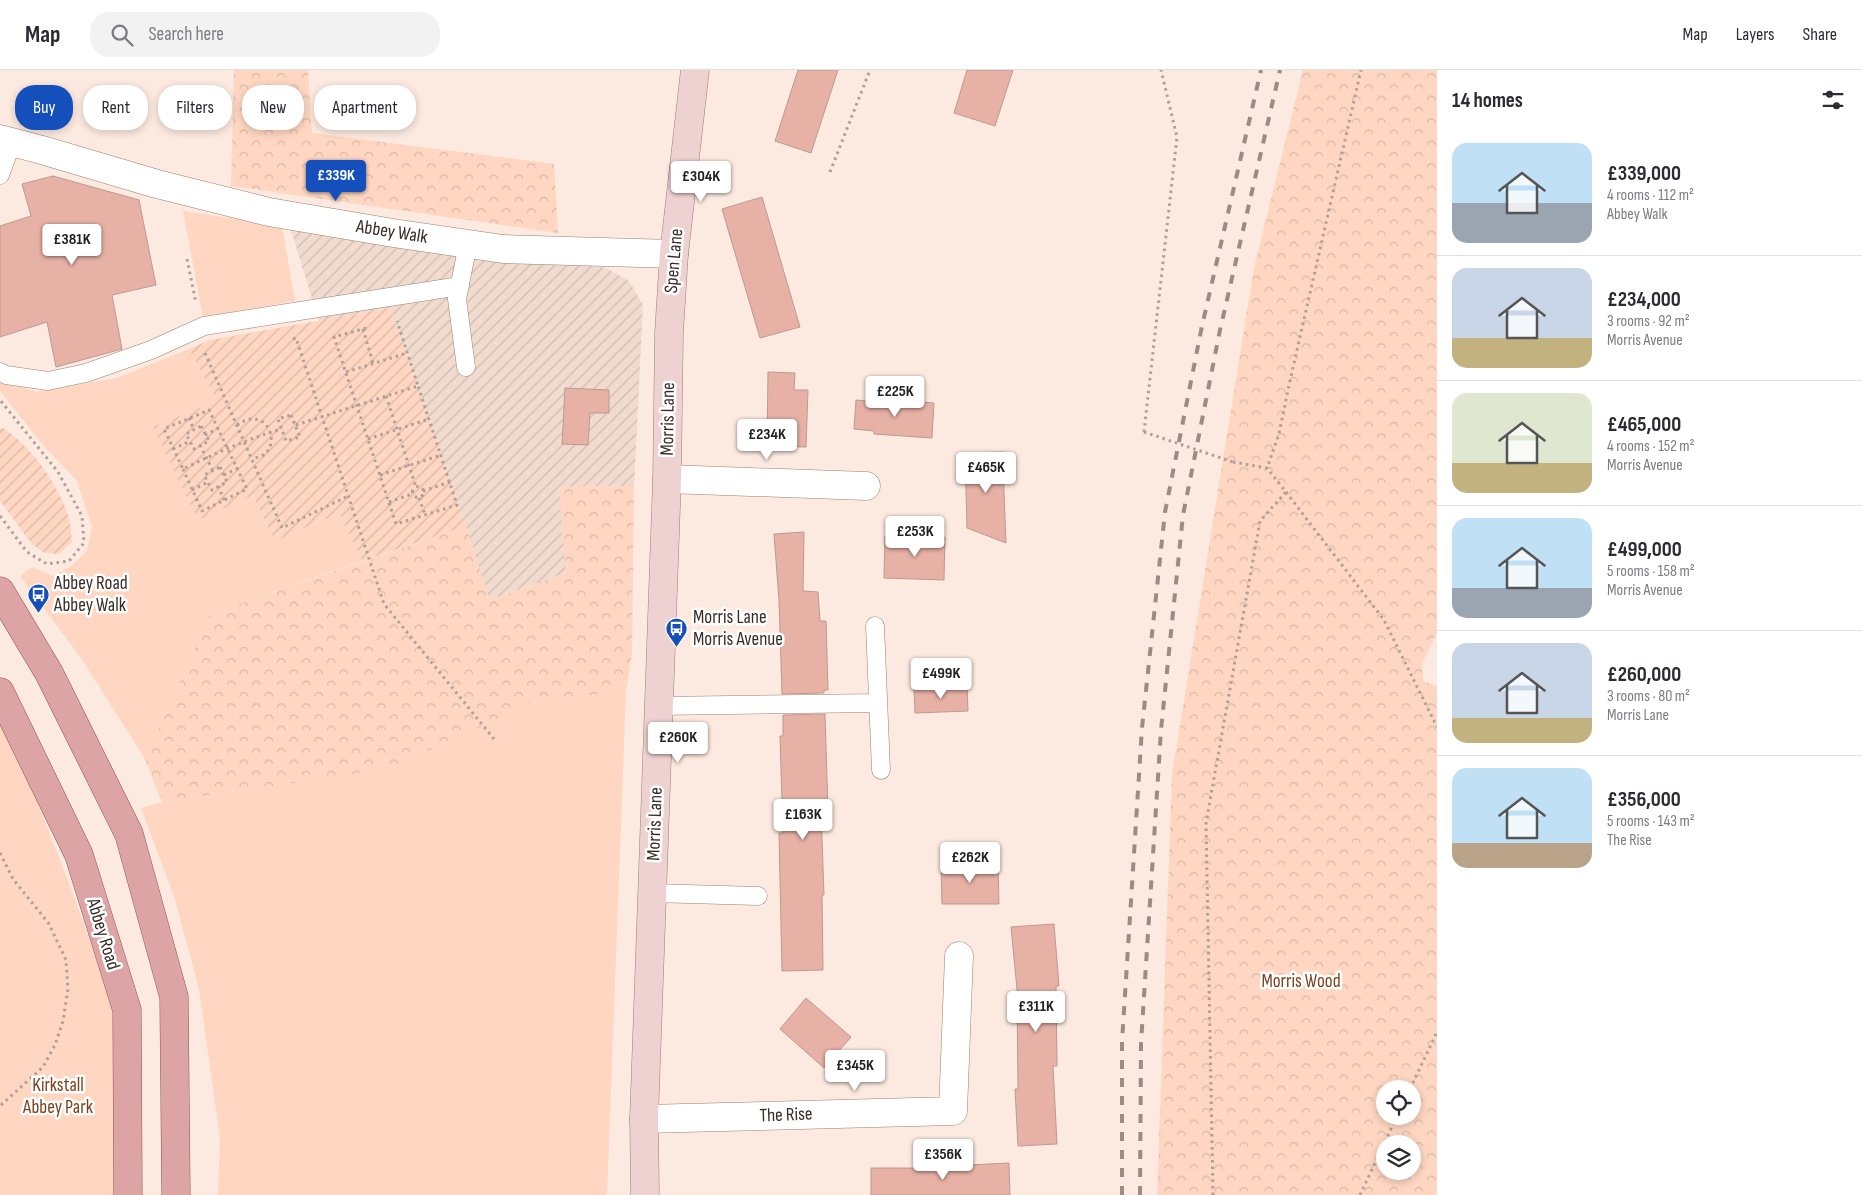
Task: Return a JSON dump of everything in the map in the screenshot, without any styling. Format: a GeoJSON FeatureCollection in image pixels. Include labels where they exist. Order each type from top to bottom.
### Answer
{"type":"FeatureCollection","features":[{"type":"Feature","properties":{"kind":"main road"},"geometry":{"type":"LineString","coordinates":[[0,591],[49,673],[129,834],[174,997],[176,1195]]}},
{"type":"Feature","properties":{"kind":"main road","name":"Abbey Road"},"geometry":{"type":"LineString","coordinates":[[0,692],[78,856],[127,1010],[128,1195]]}},
{"type":"Feature","properties":{"kind":"street","name":"Spen Lane"},"geometry":{"type":"LineString","coordinates":[[669,333],[674,254],[695,70]]}},
{"type":"Feature","properties":{"kind":"street","name":"Abbey Walk"},"geometry":{"type":"LineString","coordinates":[[6,140],[157,184],[269,212],[393,234],[503,248],[674,254]]}},
{"type":"Feature","properties":{"kind":"street","name":"Morris Lane"},"geometry":{"type":"LineString","coordinates":[[645,1195],[644,1119],[667,478],[669,333]]}},
{"type":"Feature","properties":{"kind":"street"},"geometry":{"type":"LineString","coordinates":[[667,478],[866,486]]}},
{"type":"Feature","properties":{"kind":"street","name":"The Rise"},"geometry":{"type":"LineString","coordinates":[[644,1119],[953,1110],[960,956]]}},
{"type":"Feature","properties":{"kind":"lane"},"geometry":{"type":"LineString","coordinates":[[0,175],[6,140]]}},
{"type":"Feature","properties":{"kind":"lane"},"geometry":{"type":"LineString","coordinates":[[466,366],[457,299],[468,244]]}},
{"type":"Feature","properties":{"kind":"lane"},"geometry":{"type":"LineString","coordinates":[[0,372],[6,375],[48,381],[86,372],[151,350],[198,329],[460,286]]}},
{"type":"Feature","properties":{"kind":"lane"},"geometry":{"type":"LineString","coordinates":[[875,626],[881,770]]}},
{"type":"Feature","properties":{"kind":"lane"},"geometry":{"type":"LineString","coordinates":[[659,706],[878,703]]}},
{"type":"Feature","properties":{"kind":"lane"},"geometry":{"type":"LineString","coordinates":[[652,893],[758,896]]}},
{"type":"Feature","properties":{"kind":"path"},"geometry":{"type":"LineString","coordinates":[[830,172],[870,70]]}},
{"type":"Feature","properties":{"kind":"path"},"geometry":{"type":"LineString","coordinates":[[1161,70],[1177,136],[1144,432],[1233,462],[1267,468],[1384,620],[1437,727]]}},
{"type":"Feature","properties":{"kind":"path"},"geometry":{"type":"LineString","coordinates":[[1267,468],[1279,434],[1361,70]]}},
{"type":"Feature","properties":{"kind":"path"},"geometry":{"type":"LineString","coordinates":[[187,259],[198,329],[282,528],[348,496]]}},
{"type":"Feature","properties":{"kind":"path"},"geometry":{"type":"LineString","coordinates":[[371,327],[334,336],[396,524],[457,505],[396,321],[388,323]]}},
{"type":"Feature","properties":{"kind":"path"},"geometry":{"type":"LineString","coordinates":[[363,329],[373,364]]}},
{"type":"Feature","properties":{"kind":"path"},"geometry":{"type":"LineString","coordinates":[[288,340],[296,338],[384,604],[494,738]]}},
{"type":"Feature","properties":{"kind":"path"},"geometry":{"type":"LineString","coordinates":[[346,372],[407,353]]}},
{"type":"Feature","properties":{"kind":"path"},"geometry":{"type":"LineString","coordinates":[[296,425],[418,386]]}},
{"type":"Feature","properties":{"kind":"path"},"geometry":{"type":"LineString","coordinates":[[386,396],[416,487]]}},
{"type":"Feature","properties":{"kind":"path"},"geometry":{"type":"LineString","coordinates":[[0,400],[58,472],[82,516],[84,543],[69,561],[47,564],[27,552],[0,516]]}},
{"type":"Feature","properties":{"kind":"path"},"geometry":{"type":"LineString","coordinates":[[0,412],[4,407]]}},
{"type":"Feature","properties":{"kind":"path"},"geometry":{"type":"LineString","coordinates":[[209,410],[248,489],[202,511],[164,429],[189,418],[209,410]]}},
{"type":"Feature","properties":{"kind":"path"},"geometry":{"type":"LineString","coordinates":[[292,415],[300,436],[286,441],[282,428],[278,419],[292,415]]}},
{"type":"Feature","properties":{"kind":"path"},"geometry":{"type":"LineString","coordinates":[[189,418],[194,430]]}},
{"type":"Feature","properties":{"kind":"path"},"geometry":{"type":"LineString","coordinates":[[237,425],[244,420],[257,419],[263,422],[271,432],[271,445],[268,451],[257,458],[252,458]]}},
{"type":"Feature","properties":{"kind":"path"},"geometry":{"type":"LineString","coordinates":[[368,439],[430,419]]}},
{"type":"Feature","properties":{"kind":"path"},"geometry":{"type":"LineString","coordinates":[[202,426],[209,440],[194,449],[186,434],[194,430],[202,426]]}},
{"type":"Feature","properties":{"kind":"path"},"geometry":{"type":"LineString","coordinates":[[205,434],[219,428]]}},
{"type":"Feature","properties":{"kind":"path"},"geometry":{"type":"LineString","coordinates":[[183,469],[244,441],[282,428]]}},
{"type":"Feature","properties":{"kind":"path"},"geometry":{"type":"LineString","coordinates":[[173,449],[190,441]]}},
{"type":"Feature","properties":{"kind":"path"},"geometry":{"type":"LineString","coordinates":[[200,445],[213,471]]}},
{"type":"Feature","properties":{"kind":"path"},"geometry":{"type":"LineString","coordinates":[[380,475],[441,455]]}},
{"type":"Feature","properties":{"kind":"path"},"geometry":{"type":"LineString","coordinates":[[220,468],[227,482],[212,490],[204,475],[213,471],[220,468]]}},
{"type":"Feature","properties":{"kind":"path"},"geometry":{"type":"LineString","coordinates":[[224,475],[238,468]]}},
{"type":"Feature","properties":{"kind":"path"},"geometry":{"type":"LineString","coordinates":[[192,490],[208,482]]}},
{"type":"Feature","properties":{"kind":"path"},"geometry":{"type":"LineString","coordinates":[[419,498],[423,491],[450,482]]}},
{"type":"Feature","properties":{"kind":"path"},"geometry":{"type":"LineString","coordinates":[[218,486],[224,500]]}},
{"type":"Feature","properties":{"kind":"path"},"geometry":{"type":"LineString","coordinates":[[416,487],[418,486],[423,491]]}},
{"type":"Feature","properties":{"kind":"path"},"geometry":{"type":"LineString","coordinates":[[412,494],[412,490],[416,487]]}},
{"type":"Feature","properties":{"kind":"path"},"geometry":{"type":"LineString","coordinates":[[1213,1195],[1206,823],[1260,521],[1286,492]]}},
{"type":"Feature","properties":{"kind":"path"},"geometry":{"type":"LineString","coordinates":[[389,502],[412,494]]}},
{"type":"Feature","properties":{"kind":"path"},"geometry":{"type":"LineString","coordinates":[[412,494],[419,498],[425,515]]}},
{"type":"Feature","properties":{"kind":"path"},"geometry":{"type":"LineString","coordinates":[[0,853],[13,879],[49,924],[66,960],[68,989],[55,1045],[43,1067],[0,1106]]}},
{"type":"Feature","properties":{"kind":"path"},"geometry":{"type":"LineString","coordinates":[[1414,1080],[1437,1032]]}},
{"type":"Feature","properties":{"kind":"path"},"geometry":{"type":"LineString","coordinates":[[1360,1195],[1393,1125]]}},
{"type":"Feature","properties":{"kind":"shaded area"},"geometry":{"type":"Polygon","coordinates":[[[290,227],[579,262],[606,268],[629,281],[643,305],[634,486],[559,487],[566,573],[489,600],[466,526],[390,308],[319,321],[290,227]]]}},
{"type":"Feature","properties":{"kind":"green space"},"geometry":{"type":"Polygon","coordinates":[[[234,70],[308,70],[312,133],[554,164],[558,233],[231,186],[234,70]]]}},
{"type":"Feature","properties":{"kind":"green space","name":"Morris Wood"},"geometry":{"type":"Polygon","coordinates":[[[1303,70],[1437,70],[1437,633],[1422,663],[1423,681],[1437,686],[1437,1195],[1157,1195],[1172,775],[1254,268],[1303,70]]]}},
{"type":"Feature","properties":{"kind":"green space"},"geometry":{"type":"Polygon","coordinates":[[[183,211],[282,226],[295,301],[203,317],[183,211]]]}},
{"type":"Feature","properties":{"kind":"green space"},"geometry":{"type":"Polygon","coordinates":[[[390,308],[466,526],[362,561],[339,513],[275,541],[253,495],[198,520],[153,427],[217,401],[189,349],[210,340],[390,308]]]}},
{"type":"Feature","properties":{"kind":"green space"},"geometry":{"type":"Polygon","coordinates":[[[189,349],[217,401],[154,427],[198,519],[253,495],[275,541],[339,513],[362,561],[210,614],[145,759],[81,658],[20,576],[32,567],[52,576],[70,567],[87,551],[92,527],[77,481],[41,443],[0,391],[0,382],[3,380],[36,392],[117,378],[189,349]]]}},
{"type":"Feature","properties":{"kind":"green space"},"geometry":{"type":"Polygon","coordinates":[[[3,428],[34,456],[52,480],[65,506],[70,522],[72,542],[59,554],[45,553],[32,544],[0,501],[0,429],[3,428]]]}},
{"type":"Feature","properties":{"kind":"green space"},"geometry":{"type":"Polygon","coordinates":[[[634,486],[632,654],[626,691],[534,702],[389,769],[162,802],[145,759],[210,614],[466,526],[490,600],[566,573],[559,487],[634,486]]]}},
{"type":"Feature","properties":{"kind":"green space"},"geometry":{"type":"Polygon","coordinates":[[[626,691],[607,1195],[218,1195],[220,1138],[199,989],[174,896],[141,808],[162,802],[389,769],[534,702],[626,691]]]}},
{"type":"Feature","properties":{"kind":"green space","name":"Kirkstall Abbey Park"},"geometry":{"type":"Polygon","coordinates":[[[0,718],[9,732],[64,870],[116,1012],[117,1119],[114,1195],[0,1195],[0,718]]]}},
{"type":"Feature","properties":{"kind":"building"},"geometry":{"type":"Polygon","coordinates":[[[798,70],[838,70],[811,153],[775,141],[798,70]]]}},
{"type":"Feature","properties":{"kind":"building"},"geometry":{"type":"Polygon","coordinates":[[[967,70],[1013,70],[995,126],[954,113],[967,70]]]}},
{"type":"Feature","properties":{"kind":"building"},"geometry":{"type":"Polygon","coordinates":[[[53,176],[139,200],[156,285],[112,295],[122,349],[56,367],[47,322],[0,337],[0,226],[31,216],[22,184],[53,176]]]}},
{"type":"Feature","properties":{"kind":"building"},"geometry":{"type":"Polygon","coordinates":[[[762,197],[800,327],[760,338],[722,209],[762,197]]]}},
{"type":"Feature","properties":{"kind":"building"},"geometry":{"type":"Polygon","coordinates":[[[768,372],[795,373],[794,390],[808,390],[806,447],[767,446],[768,372]]]}},
{"type":"Feature","properties":{"kind":"building"},"geometry":{"type":"Polygon","coordinates":[[[565,388],[609,390],[609,413],[590,413],[588,445],[562,444],[565,388]]]}},
{"type":"Feature","properties":{"kind":"building"},"geometry":{"type":"Polygon","coordinates":[[[877,398],[934,403],[932,438],[874,434],[874,431],[854,429],[856,400],[877,402],[877,398]]]}},
{"type":"Feature","properties":{"kind":"building"},"geometry":{"type":"Polygon","coordinates":[[[1003,452],[1006,543],[967,528],[965,453],[1003,452]]]}},
{"type":"Feature","properties":{"kind":"building"},"geometry":{"type":"Polygon","coordinates":[[[804,532],[803,591],[818,592],[820,621],[826,621],[828,690],[824,690],[824,693],[782,694],[779,600],[774,534],[804,532]]]}},
{"type":"Feature","properties":{"kind":"building"},"geometry":{"type":"Polygon","coordinates":[[[885,536],[945,537],[944,580],[884,578],[885,536]]]}},
{"type":"Feature","properties":{"kind":"building"},"geometry":{"type":"Polygon","coordinates":[[[967,686],[968,711],[915,713],[914,688],[967,686]]]}},
{"type":"Feature","properties":{"kind":"building"},"geometry":{"type":"Polygon","coordinates":[[[825,714],[828,810],[821,811],[824,895],[822,895],[823,970],[782,971],[779,833],[783,833],[780,736],[783,736],[783,715],[825,714]]]}},
{"type":"Feature","properties":{"kind":"building"},"geometry":{"type":"Polygon","coordinates":[[[998,864],[999,904],[942,904],[941,865],[998,864]]]}},
{"type":"Feature","properties":{"kind":"building"},"geometry":{"type":"Polygon","coordinates":[[[1054,924],[1059,986],[1056,986],[1057,1066],[1053,1066],[1057,1144],[1018,1146],[1015,1089],[1018,1089],[1017,989],[1011,927],[1054,924]]]}},
{"type":"Feature","properties":{"kind":"building"},"geometry":{"type":"Polygon","coordinates":[[[806,998],[851,1037],[824,1068],[780,1029],[806,998]]]}},
{"type":"Feature","properties":{"kind":"building"},"geometry":{"type":"Polygon","coordinates":[[[1009,1163],[1010,1195],[871,1195],[871,1168],[949,1168],[949,1166],[1009,1163]]]}},
{"type":"Feature","properties":{"kind":"railway"},"geometry":{"type":"LineString","coordinates":[[1122,1195],[1122,1042],[1142,728],[1165,512],[1202,326],[1261,70]]}},
{"type":"Feature","properties":{"kind":"railway"},"geometry":{"type":"LineString","coordinates":[[1140,1195],[1141,1043],[1161,730],[1183,515],[1220,330],[1280,70]]}},
{"type":"Feature","properties":{"kind":"place","name":"Abbey Road Abbey Walk"},"geometry":{"type":"Point","coordinates":[38,613]}},
{"type":"Feature","properties":{"kind":"place","name":"Morris Lane Morris Avenue"},"geometry":{"type":"Point","coordinates":[677,647]}}]}
